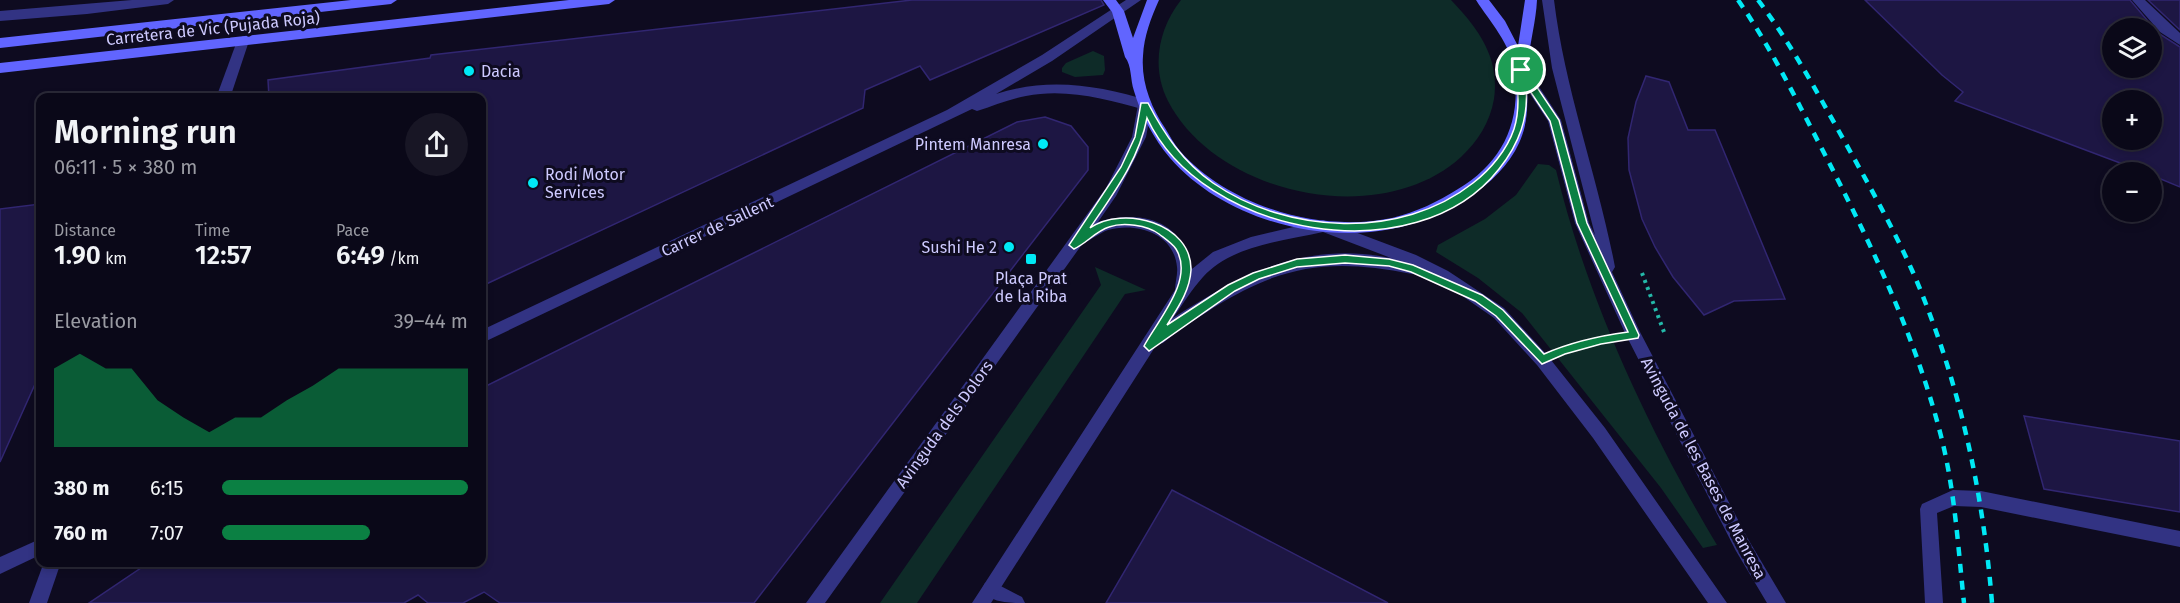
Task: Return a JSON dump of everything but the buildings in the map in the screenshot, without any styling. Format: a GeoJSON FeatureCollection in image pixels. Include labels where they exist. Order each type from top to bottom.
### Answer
{"type":"FeatureCollection","features":[{"type":"Feature","properties":{"kind":"main road","name":"Carretera de Vic (Pujada Roja)"},"geometry":{"type":"LineString","coordinates":[[0,43],[391,0]]}},
{"type":"Feature","properties":{"kind":"main road","name":"Carretera de Vic (Pujada Roja)"},"geometry":{"type":"LineString","coordinates":[[0,68],[609,0]]}},
{"type":"Feature","properties":{"kind":"main road"},"geometry":{"type":"LineString","coordinates":[[1109,0],[1118,11],[1135,65],[1144,105],[1156,129],[1188,169],[1210,186],[1233,199],[1277,217],[1323,226],[1362,227],[1398,222],[1434,212],[1464,196],[1488,176],[1507,152],[1518,130],[1523,101],[1521,70],[1531,14],[1531,0]]}},
{"type":"Feature","properties":{"kind":"main road"},"geometry":{"type":"LineString","coordinates":[[1135,65],[1137,41],[1153,0]]}},
{"type":"Feature","properties":{"kind":"main road"},"geometry":{"type":"LineString","coordinates":[[1482,0],[1509,38],[1521,70]]}},
{"type":"Feature","properties":{"kind":"street","name":"Carretera de Vic (Pujada Roja)"},"geometry":{"type":"LineString","coordinates":[[0,16],[87,10],[168,0]]}},
{"type":"Feature","properties":{"kind":"street","name":"Carrer de Sallent"},"geometry":{"type":"LineString","coordinates":[[486,336],[951,114],[1047,58],[1135,0]]}},
{"type":"Feature","properties":{"kind":"street"},"geometry":{"type":"LineString","coordinates":[[1548,0],[1563,92],[1601,225],[1610,282]]}},
{"type":"Feature","properties":{"kind":"street"},"geometry":{"type":"LineString","coordinates":[[2138,0],[2165,29],[2180,40]]}},
{"type":"Feature","properties":{"kind":"street"},"geometry":{"type":"LineString","coordinates":[[225,93],[243,41]]}},
{"type":"Feature","properties":{"kind":"street","name":"Avinguda de les Bases de Manresa"},"geometry":{"type":"LineString","coordinates":[[1521,70],[1554,120],[1582,223],[1634,335],[1742,545],[1777,603]]}},
{"type":"Feature","properties":{"kind":"street","name":"Carrer de Sallent"},"geometry":{"type":"LineString","coordinates":[[951,114],[1029,90],[1055,88],[1086,90],[1144,105]]}},
{"type":"Feature","properties":{"kind":"street","name":"Avinguda dels Dolors"},"geometry":{"type":"LineString","coordinates":[[815,603],[1074,245],[1125,168],[1139,137],[1144,105]]}},
{"type":"Feature","properties":{"kind":"street","name":"Avinguda dels Dolors"},"geometry":{"type":"LineString","coordinates":[[1074,245],[1088,233],[1112,222],[1131,221],[1159,228],[1180,247],[1186,270],[1180,295]]}},
{"type":"Feature","properties":{"kind":"street"},"geometry":{"type":"LineString","coordinates":[[1323,226],[1411,259],[1478,298],[1499,313],[1542,360],[1599,433],[1718,603]]}},
{"type":"Feature","properties":{"kind":"street","name":"Avinguda dels Dolors"},"geometry":{"type":"LineString","coordinates":[[986,596],[1180,295],[1199,271],[1218,256],[1256,241],[1323,226]]}},
{"type":"Feature","properties":{"kind":"street"},"geometry":{"type":"LineString","coordinates":[[1149,346],[1164,333],[1231,288],[1256,276],[1297,263],[1345,259],[1389,262],[1431,276],[1478,298]]}},
{"type":"Feature","properties":{"kind":"street"},"geometry":{"type":"LineString","coordinates":[[1934,603],[1929,509],[1953,498],[1981,499],[2180,539]]}},
{"type":"Feature","properties":{"kind":"street"},"geometry":{"type":"LineString","coordinates":[[0,566],[36,549]]}},
{"type":"Feature","properties":{"kind":"street"},"geometry":{"type":"LineString","coordinates":[[38,603],[51,567]]}},
{"type":"Feature","properties":{"kind":"street"},"geometry":{"type":"LineString","coordinates":[[986,596],[1016,603]]}},
{"type":"Feature","properties":{"kind":"path"},"geometry":{"type":"LineString","coordinates":[[1542,360],[1563,350],[1601,339],[1663,331]]}},
{"type":"Feature","properties":{"kind":"green space"},"geometry":{"type":"Polygon","coordinates":[[[1181,0],[1451,0],[1478,33],[1490,57],[1495,84],[1490,116],[1478,138],[1461,157],[1427,179],[1388,192],[1346,196],[1303,192],[1261,180],[1223,160],[1191,134],[1168,101],[1160,75],[1159,49],[1167,23],[1181,0]]]}},
{"type":"Feature","properties":{"kind":"green space"},"geometry":{"type":"Polygon","coordinates":[[[1093,51],[1104,56],[1103,75],[1075,77],[1062,72],[1066,63],[1093,51]]]}},
{"type":"Feature","properties":{"kind":"green space"},"geometry":{"type":"Polygon","coordinates":[[[1538,164],[1549,165],[1556,170],[1585,267],[1623,363],[1644,410],[1717,545],[1703,548],[1661,488],[1522,313],[1478,278],[1436,252],[1438,245],[1485,219],[1516,195],[1538,164]]]}},
{"type":"Feature","properties":{"kind":"green space"},"geometry":{"type":"Polygon","coordinates":[[[1095,267],[1146,290],[1125,294],[917,603],[880,603],[1101,285],[1095,267]]]}},
{"type":"Feature","properties":{"kind":"railway"},"geometry":{"type":"LineString","coordinates":[[1738,0],[1782,72],[1839,182],[1889,288],[1918,361],[1941,436],[1950,477],[1964,603]]}},
{"type":"Feature","properties":{"kind":"railway"},"geometry":{"type":"LineString","coordinates":[[1758,0],[1804,70],[1873,193],[1891,226],[1931,316],[1967,437],[1982,519],[1992,603]]}},
{"type":"Feature","properties":{"kind":"place","name":"Dacia"},"geometry":{"type":"Point","coordinates":[469,71]}},
{"type":"Feature","properties":{"kind":"place","name":"Pintem Manresa"},"geometry":{"type":"Point","coordinates":[1043,144]}},
{"type":"Feature","properties":{"kind":"place","name":"Rodi Motor Services"},"geometry":{"type":"Point","coordinates":[533,183]}},
{"type":"Feature","properties":{"kind":"place","name":"Sushi He 2"},"geometry":{"type":"Point","coordinates":[1009,247]}},
{"type":"Feature","properties":{"kind":"place","name":"Plaça Prat de la Riba"},"geometry":{"type":"Point","coordinates":[1031,259]}},
{"type":"Feature","properties":{"kind":"route"},"geometry":{"type":"LineString","coordinates":[[1521,70],[1554,120],[1582,223],[1634,335],[1601,339],[1563,350],[1542,360],[1499,313],[1478,298],[1440,279],[1413,269],[1389,262],[1345,259],[1297,263],[1256,276],[1231,288],[1164,333],[1149,346],[1180,295],[1186,270],[1180,247],[1159,228],[1131,221],[1112,222],[1100,226],[1074,245],[1125,168],[1139,137],[1144,118],[1144,105],[1156,129],[1188,169],[1210,186],[1233,199],[1277,217],[1323,226],[1362,227],[1398,222],[1434,212],[1464,196],[1488,176],[1507,152],[1518,130],[1523,101],[1521,70]]}}]}
